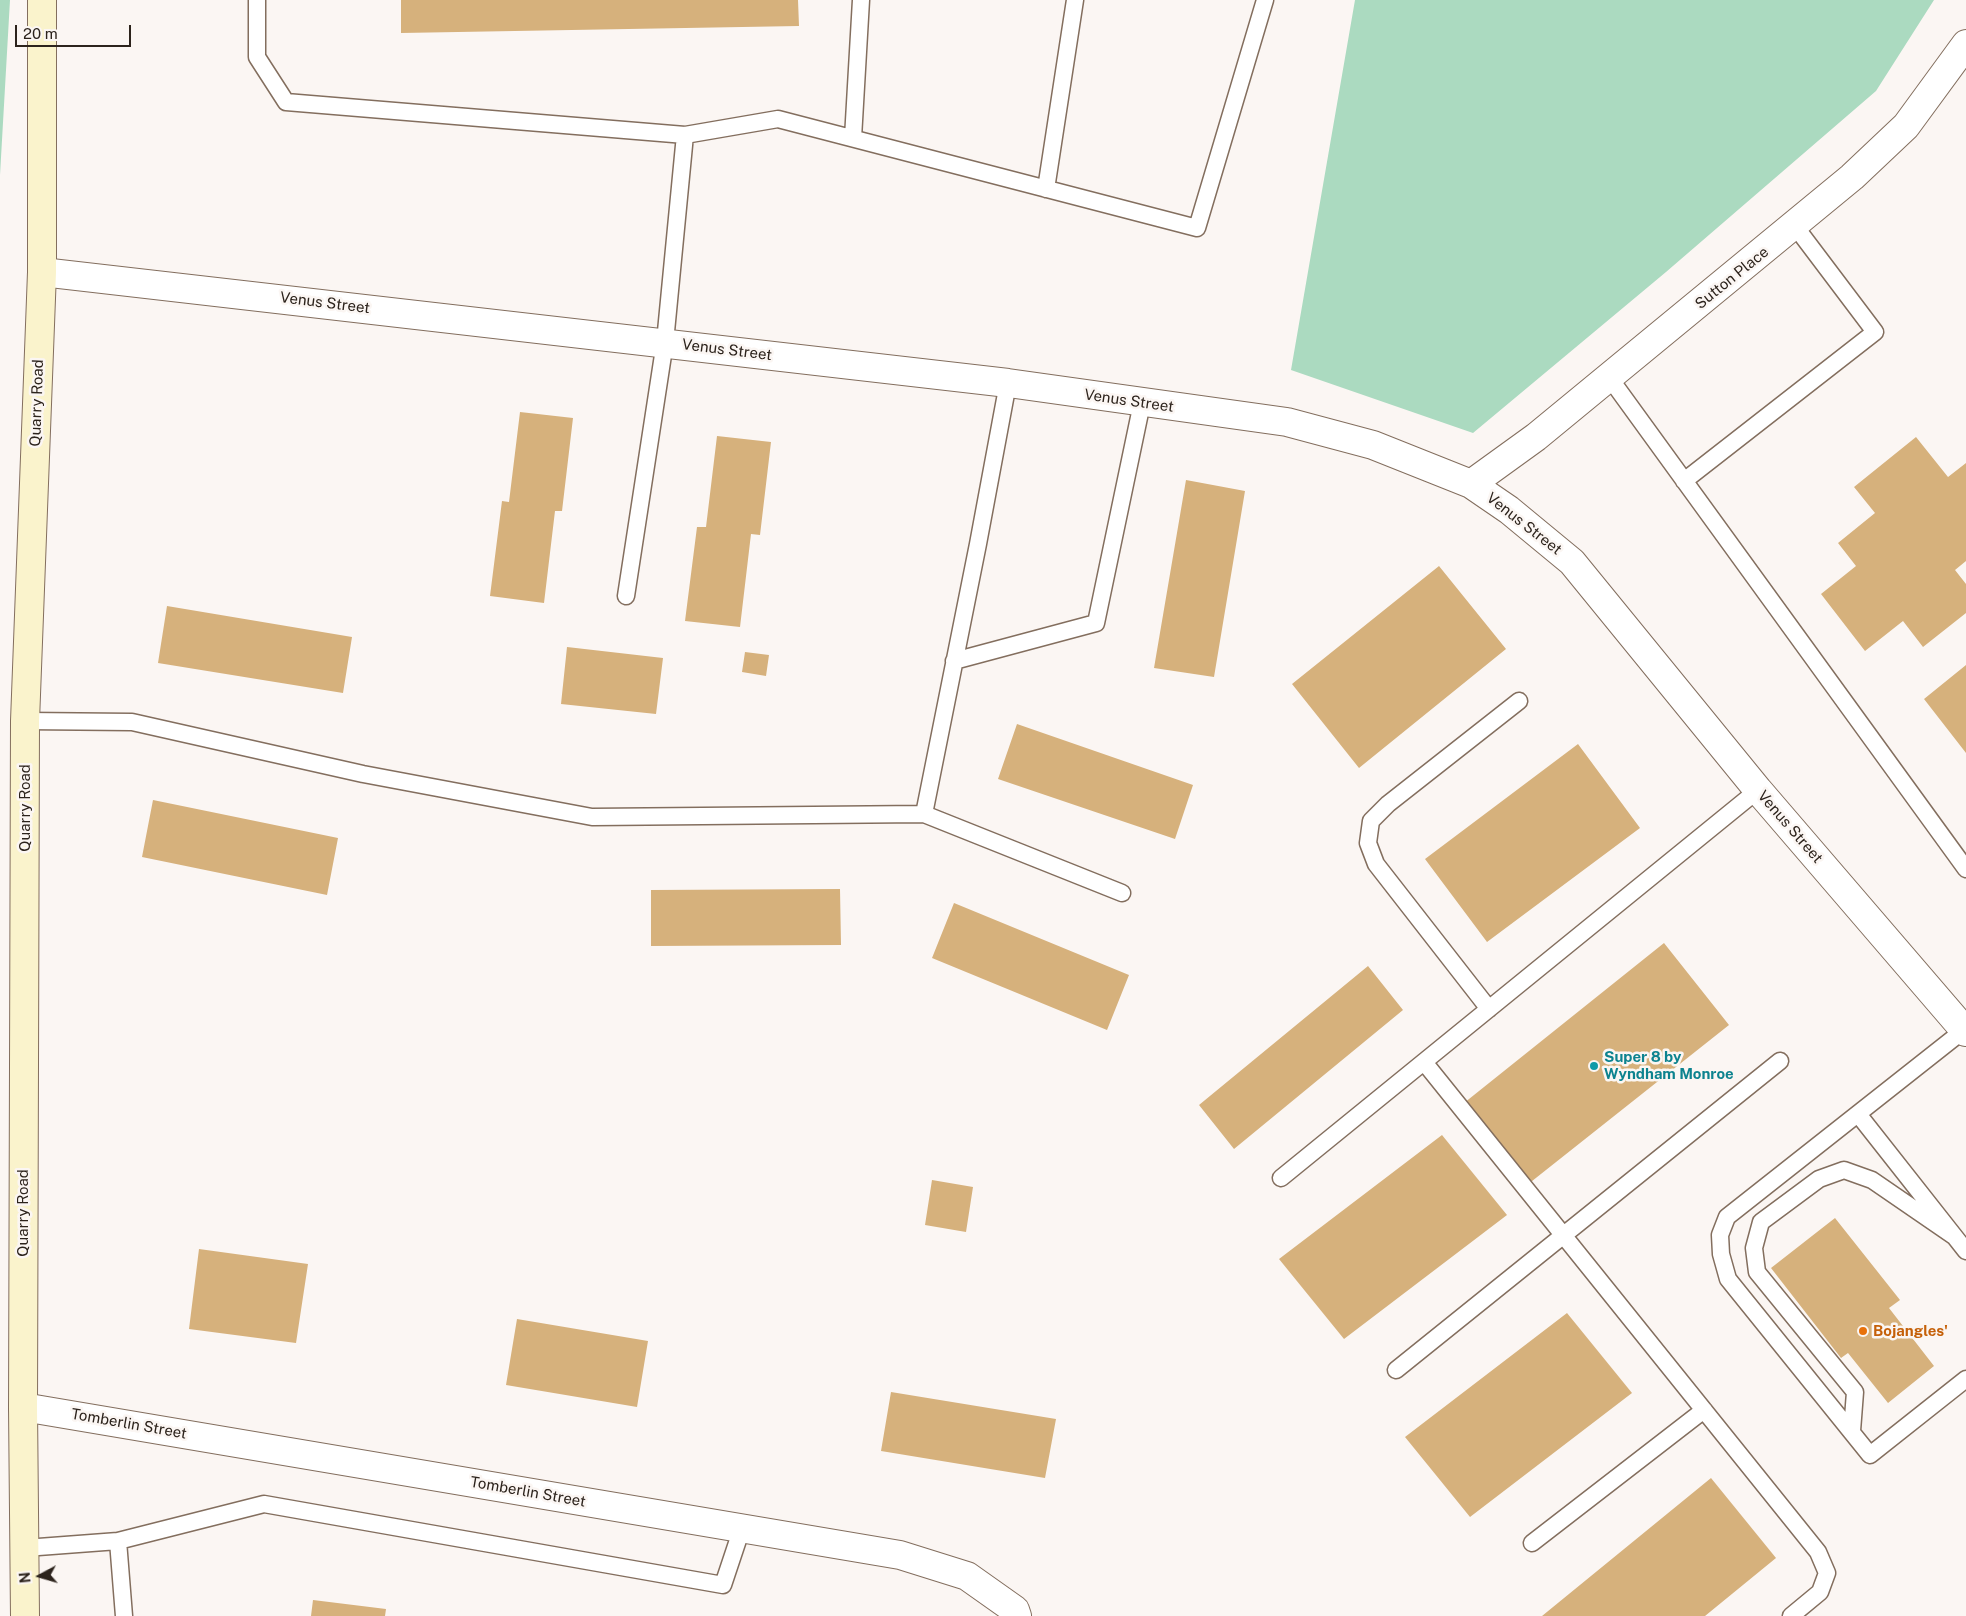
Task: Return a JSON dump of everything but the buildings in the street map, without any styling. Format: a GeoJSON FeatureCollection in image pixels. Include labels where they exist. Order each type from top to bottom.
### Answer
{"type":"FeatureCollection","features":[{"type":"Feature","properties":{"kind":"street","name":"Quarry Road"},"geometry":{"type":"LineString","coordinates":[[25,1616],[23,1406],[25,721],[42,272],[42,0]]}},
{"type":"Feature","properties":{"kind":"street","name":"Sutton Place"},"geometry":{"type":"LineString","coordinates":[[1471,484],[1536,437],[1852,177],[1906,126],[1966,44]]}},
{"type":"Feature","properties":{"kind":"street","name":"Venus Street"},"geometry":{"type":"LineString","coordinates":[[42,272],[665,342],[1008,383],[1287,422],[1373,445],[1471,484],[1509,510],[1572,562],[1758,790],[1962,1021]]}},
{"type":"Feature","properties":{"kind":"street","name":"Tomberlin Street"},"geometry":{"type":"LineString","coordinates":[[23,1406],[900,1555],[967,1576],[1015,1610],[1017,1616]]}},
{"type":"Feature","properties":{"kind":"lane"},"geometry":{"type":"LineString","coordinates":[[256,0],[257,57],[286,102],[685,135],[778,119],[1197,228],[1265,0]]}},
{"type":"Feature","properties":{"kind":"lane"},"geometry":{"type":"LineString","coordinates":[[853,138],[861,0]]}},
{"type":"Feature","properties":{"kind":"lane"},"geometry":{"type":"LineString","coordinates":[[1046,189],[1075,0]]}},
{"type":"Feature","properties":{"kind":"lane"},"geometry":{"type":"LineString","coordinates":[[626,596],[665,342],[685,135]]}},
{"type":"Feature","properties":{"kind":"lane"},"geometry":{"type":"LineString","coordinates":[[1684,481],[1875,332],[1794,226]]}},
{"type":"Feature","properties":{"kind":"lane"},"geometry":{"type":"LineString","coordinates":[[1609,377],[1966,869]]}},
{"type":"Feature","properties":{"kind":"lane"},"geometry":{"type":"LineString","coordinates":[[924,814],[1008,383]]}},
{"type":"Feature","properties":{"kind":"lane"},"geometry":{"type":"LineString","coordinates":[[954,661],[1096,623],[1142,403]]}},
{"type":"Feature","properties":{"kind":"lane"},"geometry":{"type":"LineString","coordinates":[[1488,1009],[1376,864],[1368,843],[1371,821],[1388,804],[1519,700]]}},
{"type":"Feature","properties":{"kind":"lane"},"geometry":{"type":"LineString","coordinates":[[25,721],[132,722],[363,774],[592,817],[924,814],[1122,893]]}},
{"type":"Feature","properties":{"kind":"lane"},"geometry":{"type":"LineString","coordinates":[[1281,1178],[1758,790]]}},
{"type":"Feature","properties":{"kind":"lane"},"geometry":{"type":"LineString","coordinates":[[1962,1021],[1858,1114],[1727,1217],[1720,1234],[1721,1254],[1728,1279],[1870,1455],[1966,1379]]}},
{"type":"Feature","properties":{"kind":"lane"},"geometry":{"type":"LineString","coordinates":[[1396,1370],[1780,1061]]}},
{"type":"Feature","properties":{"kind":"lane"},"geometry":{"type":"LineString","coordinates":[[1424,1062],[1818,1552],[1827,1573],[1820,1592],[1791,1616]]}},
{"type":"Feature","properties":{"kind":"lane"},"geometry":{"type":"LineString","coordinates":[[1858,1114],[1966,1251]]}},
{"type":"Feature","properties":{"kind":"lane"},"geometry":{"type":"LineString","coordinates":[[1852,1431],[1855,1392],[1757,1272],[1754,1248],[1761,1222],[1819,1179],[1844,1170],[1872,1180],[1955,1237]]}},
{"type":"Feature","properties":{"kind":"lane"},"geometry":{"type":"LineString","coordinates":[[1532,1543],[1704,1410]]}},
{"type":"Feature","properties":{"kind":"lane"},"geometry":{"type":"LineString","coordinates":[[24,1548],[118,1541],[264,1504],[723,1584],[742,1528]]}},
{"type":"Feature","properties":{"kind":"lane"},"geometry":{"type":"LineString","coordinates":[[118,1541],[124,1616]]}},
{"type":"Feature","properties":{"kind":"green space"},"geometry":{"type":"Polygon","coordinates":[[[0,0],[10,0],[0,175],[0,0]]]}},
{"type":"Feature","properties":{"kind":"green space"},"geometry":{"type":"Polygon","coordinates":[[[1355,0],[1934,0],[1876,91],[1666,272],[1473,433],[1291,370],[1355,0]]]}},
{"type":"Feature","properties":{"kind":"place","name":"Super 8 by Wyndham Monroe"},"geometry":{"type":"Point","coordinates":[1594,1066]}},
{"type":"Feature","properties":{"kind":"place","name":"Bojangles'"},"geometry":{"type":"Point","coordinates":[1863,1331]}}]}
